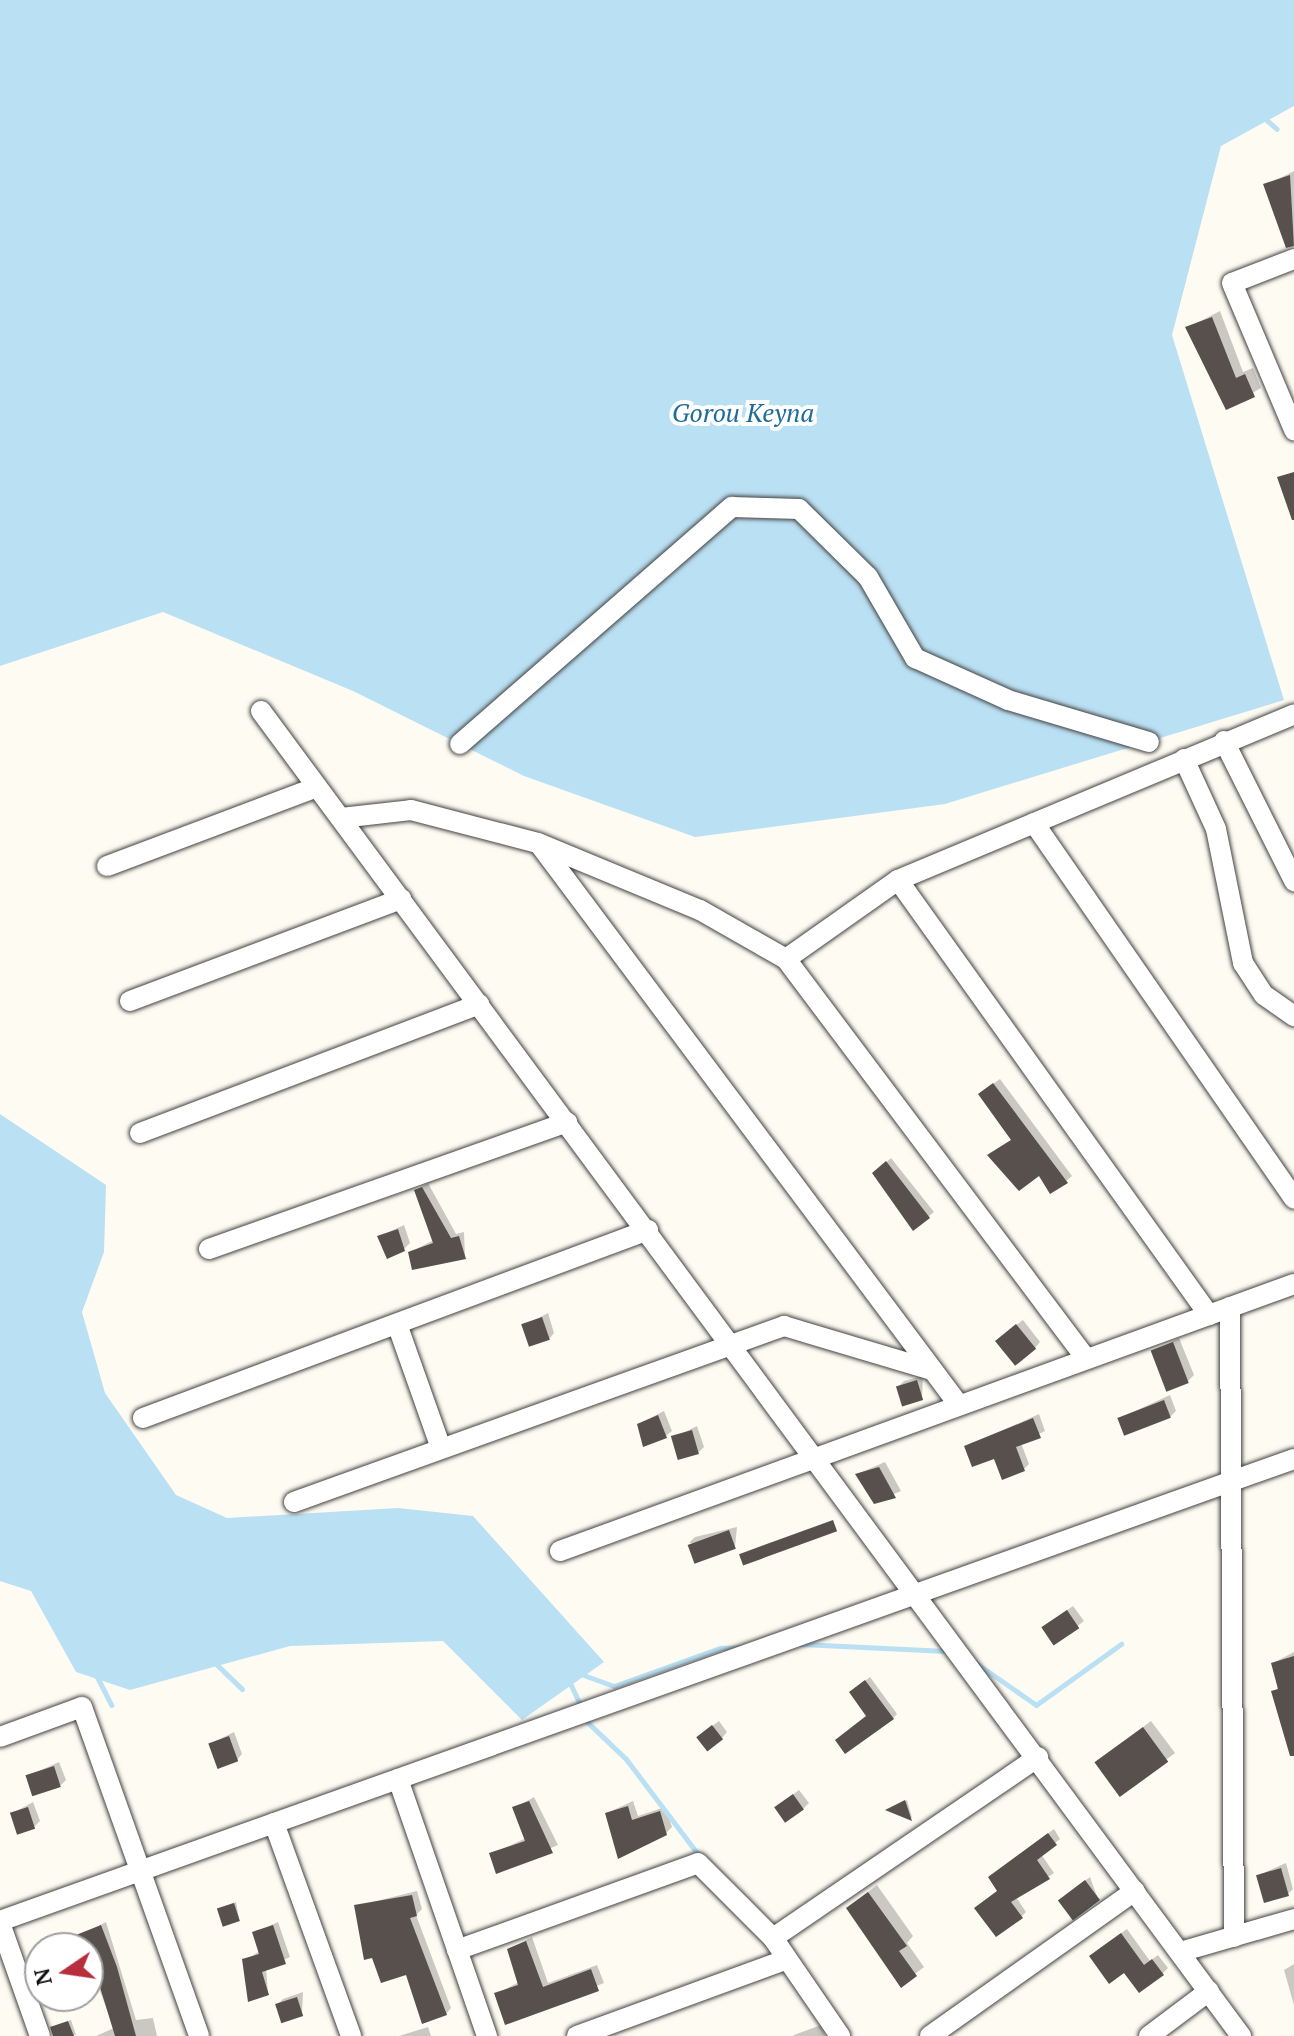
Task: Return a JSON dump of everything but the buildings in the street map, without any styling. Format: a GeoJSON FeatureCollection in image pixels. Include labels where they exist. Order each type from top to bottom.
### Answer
{"type":"FeatureCollection","features":[{"type":"Feature","properties":{"kind":"street"},"geometry":{"type":"LineString","coordinates":[[1294,259],[1232,283],[1294,430]]}},
{"type":"Feature","properties":{"kind":"street"},"geometry":{"type":"LineString","coordinates":[[460,744],[732,507],[799,509],[868,577],[915,658],[1008,700],[1149,742]]}},
{"type":"Feature","properties":{"kind":"street"},"geometry":{"type":"LineString","coordinates":[[261,711],[919,1594],[1241,2036]]}},
{"type":"Feature","properties":{"kind":"street"},"geometry":{"type":"LineString","coordinates":[[786,959],[898,880],[1294,714]]}},
{"type":"Feature","properties":{"kind":"street"},"geometry":{"type":"LineString","coordinates":[[1224,741],[1294,881]]}},
{"type":"Feature","properties":{"kind":"street"},"geometry":{"type":"LineString","coordinates":[[1184,759],[1216,829],[1243,963],[1264,995],[1294,1016]]}},
{"type":"Feature","properties":{"kind":"street"},"geometry":{"type":"LineString","coordinates":[[107,866],[317,787]]}},
{"type":"Feature","properties":{"kind":"street"},"geometry":{"type":"LineString","coordinates":[[341,818],[411,810],[538,843],[700,910],[786,959],[1086,1359]]}},
{"type":"Feature","properties":{"kind":"street"},"geometry":{"type":"LineString","coordinates":[[1034,823],[1294,1199]]}},
{"type":"Feature","properties":{"kind":"street"},"geometry":{"type":"LineString","coordinates":[[538,843],[959,1405]]}},
{"type":"Feature","properties":{"kind":"street"},"geometry":{"type":"LineString","coordinates":[[898,880],[1209,1315]]}},
{"type":"Feature","properties":{"kind":"street"},"geometry":{"type":"LineString","coordinates":[[130,1001],[401,899]]}},
{"type":"Feature","properties":{"kind":"street"},"geometry":{"type":"LineString","coordinates":[[140,1133],[479,1004]]}},
{"type":"Feature","properties":{"kind":"street"},"geometry":{"type":"LineString","coordinates":[[209,1249],[567,1122]]}},
{"type":"Feature","properties":{"kind":"street"},"geometry":{"type":"LineString","coordinates":[[143,1418],[648,1230]]}},
{"type":"Feature","properties":{"kind":"street"},"geometry":{"type":"LineString","coordinates":[[560,1551],[815,1454],[1294,1284]]}},
{"type":"Feature","properties":{"kind":"street"},"geometry":{"type":"LineString","coordinates":[[1230,1307],[1226,1483],[1234,1937]]}},
{"type":"Feature","properties":{"kind":"street"},"geometry":{"type":"LineString","coordinates":[[397,1324],[441,1448]]}},
{"type":"Feature","properties":{"kind":"street"},"geometry":{"type":"LineString","coordinates":[[294,1502],[731,1342],[784,1326],[932,1370]]}},
{"type":"Feature","properties":{"kind":"street"},"geometry":{"type":"LineString","coordinates":[[40,2036],[0,1922],[1294,1459]]}},
{"type":"Feature","properties":{"kind":"street"},"geometry":{"type":"LineString","coordinates":[[0,1737],[82,1707],[199,2036]]}},
{"type":"Feature","properties":{"kind":"street"},"geometry":{"type":"LineString","coordinates":[[773,1938],[1038,1757]]}},
{"type":"Feature","properties":{"kind":"street"},"geometry":{"type":"LineString","coordinates":[[398,1779],[487,2036]]}},
{"type":"Feature","properties":{"kind":"street"},"geometry":{"type":"LineString","coordinates":[[274,1823],[351,2036]]}},
{"type":"Feature","properties":{"kind":"street"},"geometry":{"type":"LineString","coordinates":[[457,1950],[698,1863],[773,1938],[785,1960],[840,2036]]}},
{"type":"Feature","properties":{"kind":"street"},"geometry":{"type":"LineString","coordinates":[[930,2036],[1135,1891]]}},
{"type":"Feature","properties":{"kind":"street"},"geometry":{"type":"LineString","coordinates":[[1180,1952],[1294,1919]]}},
{"type":"Feature","properties":{"kind":"street"},"geometry":{"type":"LineString","coordinates":[[577,2036],[625,2028],[785,1960]]}},
{"type":"Feature","properties":{"kind":"street"},"geometry":{"type":"LineString","coordinates":[[1149,2036],[1209,1991]]}},
{"type":"Feature","properties":{"kind":"water","name":"Gorou Keyna"},"geometry":{"type":"Polygon","coordinates":[[[0,0],[1294,0],[1294,106],[1221,146],[1172,335],[1284,700],[945,804],[695,837],[524,776],[353,691],[163,612],[0,666],[0,0]]]}},
{"type":"Feature","properties":{"kind":"water"},"geometry":{"type":"Polygon","coordinates":[[[0,1114],[106,1185],[104,1252],[82,1312],[105,1393],[176,1495],[227,1518],[398,1508],[473,1516],[604,1662],[522,1720],[443,1641],[290,1646],[130,1690],[76,1672],[31,1591],[0,1581],[0,1114]]]}},
{"type":"Feature","properties":{"kind":"waterway"},"geometry":{"type":"LineString","coordinates":[[1263,117],[1277,129]]}},
{"type":"Feature","properties":{"kind":"waterway"},"geometry":{"type":"LineString","coordinates":[[801,1644],[946,1651]]}},
{"type":"Feature","properties":{"kind":"waterway"},"geometry":{"type":"LineString","coordinates":[[973,1661],[1036,1705],[1121,1644]]}},
{"type":"Feature","properties":{"kind":"waterway"},"geometry":{"type":"LineString","coordinates":[[578,1673],[614,1686],[720,1648],[743,1647]]}},
{"type":"Feature","properties":{"kind":"waterway"},"geometry":{"type":"LineString","coordinates":[[214,1662],[242,1689]]}},
{"type":"Feature","properties":{"kind":"waterway"},"geometry":{"type":"LineString","coordinates":[[95,1673],[111,1705]]}},
{"type":"Feature","properties":{"kind":"waterway"},"geometry":{"type":"LineString","coordinates":[[569,1681],[581,1707]]}},
{"type":"Feature","properties":{"kind":"waterway"},"geometry":{"type":"LineString","coordinates":[[582,1717],[626,1759],[701,1858]]}}]}
